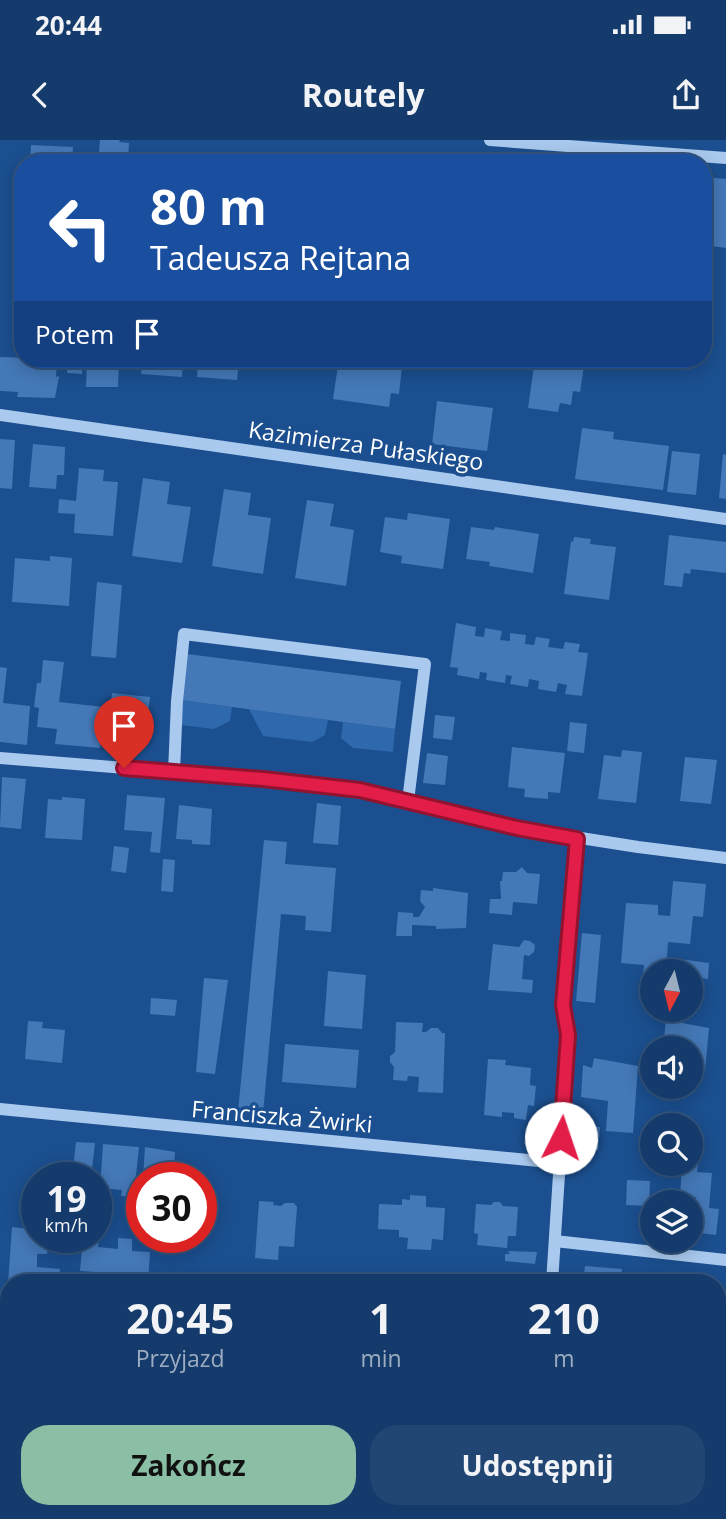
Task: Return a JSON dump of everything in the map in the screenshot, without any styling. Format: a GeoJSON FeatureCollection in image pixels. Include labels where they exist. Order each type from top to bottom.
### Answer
{"type":"FeatureCollection","features":[{"type":"Feature","properties":{"kind":"street"},"geometry":{"type":"LineString","coordinates":[[490,140],[674,154]]}},
{"type":"Feature","properties":{"kind":"street","name":"Kazimierza Pułaskiego"},"geometry":{"type":"LineString","coordinates":[[0,415],[726,519]]}},
{"type":"Feature","properties":{"kind":"street"},"geometry":{"type":"LineString","coordinates":[[174,772],[177,701],[184,634],[425,664],[408,801]]}},
{"type":"Feature","properties":{"kind":"street"},"geometry":{"type":"LineString","coordinates":[[0,758],[263,779],[360,790],[517,828],[577,839],[726,858]]}},
{"type":"Feature","properties":{"kind":"street"},"geometry":{"type":"LineString","coordinates":[[553,1274],[568,1035],[563,1005],[577,839]]}},
{"type":"Feature","properties":{"kind":"street","name":"Franciszka Żwirki"},"geometry":{"type":"LineString","coordinates":[[0,1109],[559,1163]]}},
{"type":"Feature","properties":{"kind":"street"},"geometry":{"type":"LineString","coordinates":[[555,1241],[726,1260]]}},
{"type":"Feature","properties":{"kind":"shaded area"},"geometry":{"type":"Polygon","coordinates":[[[181,700],[232,707],[230,721],[214,729],[180,725],[181,700]]]}},
{"type":"Feature","properties":{"kind":"shaded area"},"geometry":{"type":"Polygon","coordinates":[[[249,709],[328,720],[325,735],[312,742],[263,736],[249,709]]]}},
{"type":"Feature","properties":{"kind":"shaded area"},"geometry":{"type":"Polygon","coordinates":[[[343,722],[395,729],[393,752],[353,748],[341,738],[343,722]]]}},
{"type":"Feature","properties":{"kind":"building"},"geometry":{"type":"Polygon","coordinates":[[[100,140],[129,143],[128,154],[99,154],[100,140]]]}},
{"type":"Feature","properties":{"kind":"building"},"geometry":{"type":"Polygon","coordinates":[[[31,145],[73,147],[73,154],[30,154],[31,145]]]}},
{"type":"Feature","properties":{"kind":"building"},"geometry":{"type":"Polygon","coordinates":[[[712,178],[726,179],[726,248],[712,246],[712,178]]]}},
{"type":"Feature","properties":{"kind":"building"},"geometry":{"type":"Polygon","coordinates":[[[0,357],[14,357],[14,368],[56,368],[56,377],[59,376],[55,398],[17,397],[18,392],[0,391],[0,357]]]}},
{"type":"Feature","properties":{"kind":"building"},"geometry":{"type":"Polygon","coordinates":[[[67,368],[82,368],[82,374],[67,373],[67,368]]]}},
{"type":"Feature","properties":{"kind":"building"},"geometry":{"type":"Polygon","coordinates":[[[87,368],[119,368],[118,387],[86,387],[87,368]]]}},
{"type":"Feature","properties":{"kind":"building"},"geometry":{"type":"Polygon","coordinates":[[[142,368],[182,368],[182,377],[141,374],[142,368]]]}},
{"type":"Feature","properties":{"kind":"building"},"geometry":{"type":"Polygon","coordinates":[[[198,368],[238,368],[237,380],[197,377],[198,368]]]}},
{"type":"Feature","properties":{"kind":"building"},"geometry":{"type":"Polygon","coordinates":[[[338,368],[402,368],[399,394],[391,393],[389,407],[333,399],[338,368]]]}},
{"type":"Feature","properties":{"kind":"building"},"geometry":{"type":"Polygon","coordinates":[[[534,368],[584,368],[580,392],[573,391],[571,405],[560,403],[558,412],[528,408],[534,368]]]}},
{"type":"Feature","properties":{"kind":"building"},"geometry":{"type":"Polygon","coordinates":[[[437,401],[493,408],[487,451],[432,444],[437,401]]]}},
{"type":"Feature","properties":{"kind":"building"},"geometry":{"type":"Polygon","coordinates":[[[582,428],[614,432],[613,439],[669,446],[663,490],[575,479],[582,428]]]}},
{"type":"Feature","properties":{"kind":"building"},"geometry":{"type":"Polygon","coordinates":[[[0,439],[15,440],[12,489],[0,488],[0,439]]]}},
{"type":"Feature","properties":{"kind":"building"},"geometry":{"type":"Polygon","coordinates":[[[33,444],[65,447],[64,475],[57,475],[56,489],[29,487],[33,444]]]}},
{"type":"Feature","properties":{"kind":"building"},"geometry":{"type":"Polygon","coordinates":[[[672,451],[700,454],[696,495],[667,492],[672,451]]]}},
{"type":"Feature","properties":{"kind":"building"},"geometry":{"type":"Polygon","coordinates":[[[723,454],[726,455],[726,499],[719,498],[723,454]]]}},
{"type":"Feature","properties":{"kind":"building"},"geometry":{"type":"Polygon","coordinates":[[[79,468],[104,470],[103,481],[118,482],[113,536],[74,533],[75,514],[58,513],[59,499],[76,501],[79,468]]]}},
{"type":"Feature","properties":{"kind":"building"},"geometry":{"type":"Polygon","coordinates":[[[143,478],[170,482],[167,504],[191,507],[182,563],[132,556],[143,478]]]}},
{"type":"Feature","properties":{"kind":"building"},"geometry":{"type":"Polygon","coordinates":[[[224,489],[251,493],[248,515],[271,518],[263,574],[212,566],[224,489]]]}},
{"type":"Feature","properties":{"kind":"building"},"geometry":{"type":"Polygon","coordinates":[[[307,500],[334,504],[330,526],[354,530],[346,586],[295,578],[307,500]]]}},
{"type":"Feature","properties":{"kind":"building"},"geometry":{"type":"Polygon","coordinates":[[[408,513],[450,519],[443,569],[401,563],[402,556],[380,552],[385,517],[407,520],[408,513]]]}},
{"type":"Feature","properties":{"kind":"building"},"geometry":{"type":"Polygon","coordinates":[[[471,527],[494,530],[495,527],[539,534],[533,573],[489,566],[490,562],[466,559],[471,527]]]}},
{"type":"Feature","properties":{"kind":"building"},"geometry":{"type":"Polygon","coordinates":[[[669,535],[726,542],[726,573],[691,569],[690,574],[684,573],[682,587],[664,585],[669,535]]]}},
{"type":"Feature","properties":{"kind":"building"},"geometry":{"type":"Polygon","coordinates":[[[574,537],[591,539],[590,544],[616,547],[609,600],[564,594],[571,541],[573,542],[574,537]]]}},
{"type":"Feature","properties":{"kind":"building"},"geometry":{"type":"Polygon","coordinates":[[[50,556],[72,558],[69,606],[12,602],[15,558],[50,561],[50,556]]]}},
{"type":"Feature","properties":{"kind":"building"},"geometry":{"type":"Polygon","coordinates":[[[97,582],[122,585],[116,658],[91,656],[97,582]]]}},
{"type":"Feature","properties":{"kind":"building"},"geometry":{"type":"Polygon","coordinates":[[[456,623],[476,627],[475,636],[484,637],[485,628],[502,631],[500,640],[510,641],[510,633],[526,635],[525,644],[534,645],[536,637],[550,639],[548,647],[563,649],[565,642],[580,644],[578,652],[588,653],[582,696],[565,694],[567,685],[558,683],[556,692],[538,689],[539,681],[529,679],[528,687],[510,684],[512,676],[506,675],[505,683],[486,680],[487,673],[480,672],[479,679],[457,675],[458,668],[450,667],[456,623]]]}},
{"type":"Feature","properties":{"kind":"building"},"geometry":{"type":"Polygon","coordinates":[[[187,654],[401,681],[395,729],[181,700],[187,654]]]}},
{"type":"Feature","properties":{"kind":"building"},"geometry":{"type":"Polygon","coordinates":[[[43,660],[64,662],[59,702],[104,707],[100,748],[55,744],[57,729],[37,727],[39,708],[34,707],[37,683],[41,683],[43,660]]]}},
{"type":"Feature","properties":{"kind":"building"},"geometry":{"type":"Polygon","coordinates":[[[0,667],[7,668],[3,703],[30,706],[27,745],[0,742],[0,667]]]}},
{"type":"Feature","properties":{"kind":"building"},"geometry":{"type":"Polygon","coordinates":[[[112,693],[150,697],[145,739],[107,735],[112,693]]]}},
{"type":"Feature","properties":{"kind":"building"},"geometry":{"type":"Polygon","coordinates":[[[435,715],[455,717],[452,740],[433,738],[435,715]]]}},
{"type":"Feature","properties":{"kind":"building"},"geometry":{"type":"Polygon","coordinates":[[[570,722],[587,724],[584,753],[567,751],[570,722]]]}},
{"type":"Feature","properties":{"kind":"building"},"geometry":{"type":"Polygon","coordinates":[[[512,747],[565,753],[560,793],[548,792],[548,799],[524,797],[525,789],[508,787],[512,747]]]}},
{"type":"Feature","properties":{"kind":"building"},"geometry":{"type":"Polygon","coordinates":[[[622,750],[642,752],[636,803],[598,799],[604,755],[621,757],[622,750]]]}},
{"type":"Feature","properties":{"kind":"building"},"geometry":{"type":"Polygon","coordinates":[[[427,753],[448,756],[445,785],[423,783],[427,753]]]}},
{"type":"Feature","properties":{"kind":"building"},"geometry":{"type":"Polygon","coordinates":[[[685,757],[717,760],[711,804],[680,801],[685,757]]]}},
{"type":"Feature","properties":{"kind":"building"},"geometry":{"type":"Polygon","coordinates":[[[2,777],[26,779],[21,829],[0,827],[2,777]]]}},
{"type":"Feature","properties":{"kind":"building"},"geometry":{"type":"Polygon","coordinates":[[[127,795],[165,798],[160,853],[150,852],[152,832],[124,830],[127,795]]]}},
{"type":"Feature","properties":{"kind":"building"},"geometry":{"type":"Polygon","coordinates":[[[62,797],[85,799],[82,840],[45,838],[48,799],[62,800],[62,797]]]}},
{"type":"Feature","properties":{"kind":"building"},"geometry":{"type":"Polygon","coordinates":[[[317,803],[341,806],[338,845],[313,843],[317,803]]]}},
{"type":"Feature","properties":{"kind":"building"},"geometry":{"type":"Polygon","coordinates":[[[179,805],[212,809],[210,845],[192,844],[192,840],[176,839],[179,805]]]}},
{"type":"Feature","properties":{"kind":"building"},"geometry":{"type":"Polygon","coordinates":[[[264,840],[287,842],[285,864],[336,868],[331,932],[305,930],[306,916],[281,914],[263,1114],[238,1112],[264,840]]]}},
{"type":"Feature","properties":{"kind":"building"},"geometry":{"type":"Polygon","coordinates":[[[114,846],[129,848],[126,873],[111,871],[114,846]]]}},
{"type":"Feature","properties":{"kind":"building"},"geometry":{"type":"Polygon","coordinates":[[[163,859],[175,860],[173,892],[161,891],[163,859]]]}},
{"type":"Feature","properties":{"kind":"building"},"geometry":{"type":"Polygon","coordinates":[[[522,867],[527,873],[540,874],[537,904],[513,902],[512,915],[489,913],[490,899],[501,899],[500,881],[503,872],[516,872],[522,867]]]}},
{"type":"Feature","properties":{"kind":"building"},"geometry":{"type":"Polygon","coordinates":[[[673,881],[706,884],[703,917],[693,916],[690,944],[668,942],[667,959],[640,959],[640,965],[621,963],[626,903],[658,905],[658,915],[670,916],[673,881]]]}},
{"type":"Feature","properties":{"kind":"building"},"geometry":{"type":"Polygon","coordinates":[[[433,888],[468,893],[466,928],[436,929],[436,926],[412,925],[412,936],[396,936],[398,912],[413,913],[413,917],[419,917],[425,907],[420,901],[421,890],[433,891],[433,888]]]}},
{"type":"Feature","properties":{"kind":"building"},"geometry":{"type":"Polygon","coordinates":[[[582,933],[601,935],[595,1003],[576,1001],[582,933]]]}},
{"type":"Feature","properties":{"kind":"building"},"geometry":{"type":"Polygon","coordinates":[[[524,940],[535,945],[534,952],[529,956],[524,955],[522,979],[533,980],[532,993],[488,990],[493,944],[519,947],[524,940]]]}},
{"type":"Feature","properties":{"kind":"building"},"geometry":{"type":"Polygon","coordinates":[[[704,962],[709,963],[708,979],[704,979],[704,962]]]}},
{"type":"Feature","properties":{"kind":"building"},"geometry":{"type":"Polygon","coordinates":[[[328,971],[366,975],[362,1029],[324,1026],[328,971]]]}},
{"type":"Feature","properties":{"kind":"building"},"geometry":{"type":"Polygon","coordinates":[[[204,978],[228,980],[215,1074],[196,1072],[204,978]]]}},
{"type":"Feature","properties":{"kind":"building"},"geometry":{"type":"Polygon","coordinates":[[[151,998],[177,1000],[175,1016],[150,1014],[151,998]]]}},
{"type":"Feature","properties":{"kind":"building"},"geometry":{"type":"Polygon","coordinates":[[[28,1021],[43,1022],[42,1028],[65,1030],[62,1063],[25,1059],[28,1021]]]}},
{"type":"Feature","properties":{"kind":"building"},"geometry":{"type":"Polygon","coordinates":[[[396,1022],[423,1023],[422,1032],[438,1028],[445,1033],[443,1093],[418,1092],[419,1077],[408,1076],[407,1081],[393,1080],[394,1067],[390,1056],[395,1052],[396,1022]]]}},
{"type":"Feature","properties":{"kind":"building"},"geometry":{"type":"Polygon","coordinates":[[[666,1022],[709,1028],[705,1071],[703,1036],[664,1036],[666,1022]]]}},
{"type":"Feature","properties":{"kind":"building"},"geometry":{"type":"Polygon","coordinates":[[[285,1044],[359,1050],[356,1088],[282,1082],[285,1044]]]}},
{"type":"Feature","properties":{"kind":"building"},"geometry":{"type":"Polygon","coordinates":[[[594,1058],[638,1066],[633,1133],[606,1131],[608,1101],[581,1097],[583,1065],[592,1068],[594,1058]]]}},
{"type":"Feature","properties":{"kind":"building"},"geometry":{"type":"Polygon","coordinates":[[[488,1059],[506,1060],[505,1065],[531,1068],[530,1085],[536,1086],[534,1106],[528,1105],[526,1120],[514,1118],[514,1113],[502,1112],[502,1117],[484,1115],[488,1059]]]}},
{"type":"Feature","properties":{"kind":"building"},"geometry":{"type":"Polygon","coordinates":[[[579,1125],[600,1127],[598,1150],[577,1149],[579,1125]]]}},
{"type":"Feature","properties":{"kind":"building"},"geometry":{"type":"Polygon","coordinates":[[[76,1142],[95,1143],[93,1162],[74,1162],[76,1142]]]}},
{"type":"Feature","properties":{"kind":"building"},"geometry":{"type":"Polygon","coordinates":[[[103,1144],[139,1147],[137,1162],[126,1162],[126,1196],[121,1196],[122,1190],[112,1189],[112,1162],[102,1162],[103,1144]]]}},
{"type":"Feature","properties":{"kind":"building"},"geometry":{"type":"Polygon","coordinates":[[[145,1147],[175,1152],[174,1162],[144,1162],[145,1147]]]}},
{"type":"Feature","properties":{"kind":"building"},"geometry":{"type":"Polygon","coordinates":[[[703,1172],[712,1173],[709,1208],[719,1209],[716,1235],[703,1233],[703,1190],[680,1190],[681,1176],[703,1176],[703,1172]]]}},
{"type":"Feature","properties":{"kind":"building"},"geometry":{"type":"Polygon","coordinates":[[[627,1180],[650,1181],[650,1190],[640,1190],[640,1206],[626,1205],[627,1180]]]}},
{"type":"Feature","properties":{"kind":"building"},"geometry":{"type":"Polygon","coordinates":[[[410,1195],[426,1196],[426,1207],[445,1208],[443,1240],[432,1239],[431,1250],[407,1249],[408,1238],[399,1237],[399,1230],[378,1229],[379,1204],[402,1205],[402,1199],[410,1200],[410,1195]]]}},
{"type":"Feature","properties":{"kind":"building"},"geometry":{"type":"Polygon","coordinates":[[[259,1201],[274,1202],[273,1205],[281,1206],[294,1203],[297,1207],[294,1247],[279,1246],[278,1260],[255,1258],[259,1201]]]}},
{"type":"Feature","properties":{"kind":"building"},"geometry":{"type":"Polygon","coordinates":[[[494,1202],[518,1207],[516,1236],[508,1236],[507,1248],[477,1245],[478,1234],[474,1233],[476,1204],[491,1205],[494,1202]]]}},
{"type":"Feature","properties":{"kind":"building"},"geometry":{"type":"Polygon","coordinates":[[[12,1227],[21,1228],[21,1253],[47,1253],[37,1254],[37,1267],[60,1269],[60,1274],[9,1274],[12,1227]]]}},
{"type":"Feature","properties":{"kind":"building"},"geometry":{"type":"Polygon","coordinates":[[[118,1238],[126,1239],[126,1253],[150,1253],[149,1274],[80,1271],[82,1253],[112,1253],[112,1248],[118,1249],[118,1238]]]}},
{"type":"Feature","properties":{"kind":"building"},"geometry":{"type":"Polygon","coordinates":[[[508,1251],[537,1252],[535,1264],[505,1261],[505,1254],[510,1254],[508,1251]]]}},
{"type":"Feature","properties":{"kind":"building"},"geometry":{"type":"Polygon","coordinates":[[[585,1266],[622,1269],[621,1274],[584,1274],[585,1266]]]}},
{"type":"Feature","properties":{"kind":"route"},"geometry":{"type":"LineString","coordinates":[[124,768],[360,790],[517,828],[577,839],[563,1005],[568,1035],[561,1138]]}}]}
